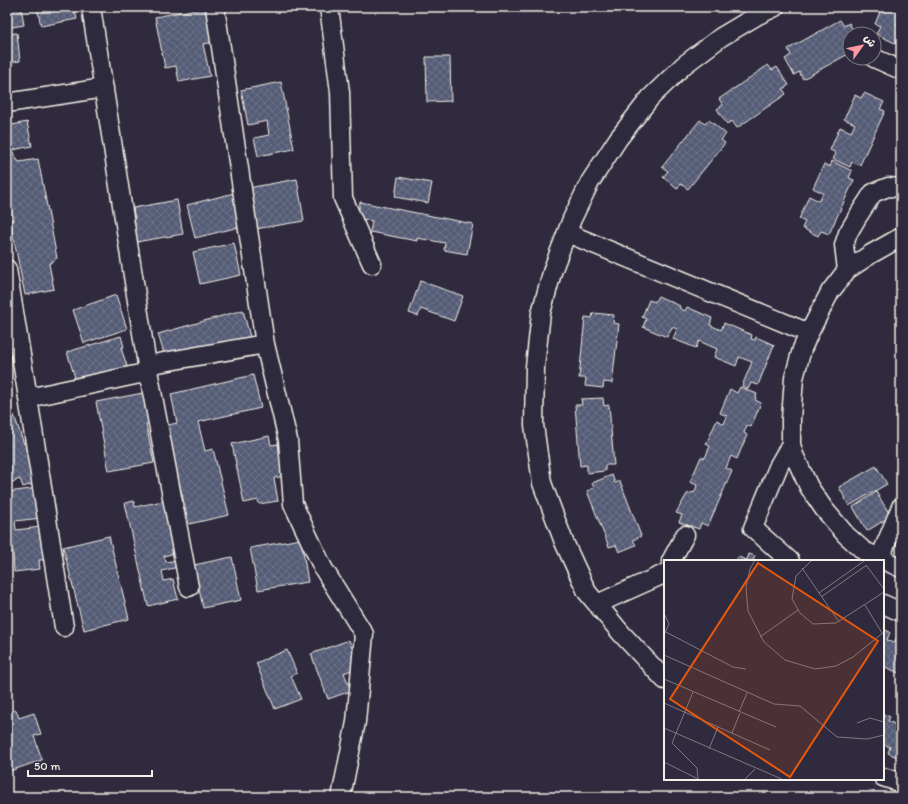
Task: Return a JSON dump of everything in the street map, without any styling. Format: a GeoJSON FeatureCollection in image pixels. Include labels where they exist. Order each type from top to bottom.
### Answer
{"type":"FeatureCollection","features":[{"type":"Feature","properties":{"kind":"street"},"geometry":{"type":"LineString","coordinates":[[91,7],[148,369],[189,587]]}},
{"type":"Feature","properties":{"kind":"street"},"geometry":{"type":"LineString","coordinates":[[215,7],[265,344],[288,440],[293,504],[323,568],[364,634],[356,722],[340,797]]}},
{"type":"Feature","properties":{"kind":"street"},"geometry":{"type":"LineString","coordinates":[[328,7],[340,92],[342,198],[372,264]]}},
{"type":"Feature","properties":{"kind":"street"},"geometry":{"type":"LineString","coordinates":[[664,679],[621,633],[587,592],[564,542],[542,483],[534,425],[535,367],[541,312],[553,269],[572,219],[590,182],[618,139],[650,98],[684,65],[721,37],[758,15],[775,7]]}},
{"type":"Feature","properties":{"kind":"street"},"geometry":{"type":"LineString","coordinates":[[882,62],[901,70]]}},
{"type":"Feature","properties":{"kind":"street"},"geometry":{"type":"LineString","coordinates":[[7,103],[104,88]]}},
{"type":"Feature","properties":{"kind":"street"},"geometry":{"type":"LineString","coordinates":[[848,270],[844,245],[848,233],[858,216],[873,193],[888,187],[901,188]]}},
{"type":"Feature","properties":{"kind":"street"},"geometry":{"type":"LineString","coordinates":[[567,233],[809,334]]}},
{"type":"Feature","properties":{"kind":"street"},"geometry":{"type":"LineString","coordinates":[[901,237],[871,254],[848,270],[830,292],[802,349],[794,378],[791,419],[791,444],[794,455],[809,487],[824,509],[846,535],[864,551],[901,568]]}},
{"type":"Feature","properties":{"kind":"street"},"geometry":{"type":"LineString","coordinates":[[7,269],[11,314],[28,398],[64,627]]}},
{"type":"Feature","properties":{"kind":"street"},"geometry":{"type":"LineString","coordinates":[[28,398],[148,369],[265,344]]}},
{"type":"Feature","properties":{"kind":"street"},"geometry":{"type":"LineString","coordinates":[[789,560],[753,528],[779,465],[791,444]]}},
{"type":"Feature","properties":{"kind":"street"},"geometry":{"type":"LineString","coordinates":[[880,558],[901,508]]}},
{"type":"Feature","properties":{"kind":"street"},"geometry":{"type":"LineString","coordinates":[[672,560],[685,535]]}},
{"type":"Feature","properties":{"kind":"street"},"geometry":{"type":"LineString","coordinates":[[597,604],[664,574]]}},
{"type":"Feature","properties":{"kind":"street"},"geometry":{"type":"LineString","coordinates":[[884,604],[901,612]]}},
{"type":"Feature","properties":{"kind":"street"},"geometry":{"type":"LineString","coordinates":[[884,777],[901,783]]}},
{"type":"Feature","properties":{"kind":"building"},"geometry":{"type":"Polygon","coordinates":[[[7,7],[21,7],[24,25],[7,28],[7,7]]]}},
{"type":"Feature","properties":{"kind":"building"},"geometry":{"type":"Polygon","coordinates":[[[37,7],[74,7],[77,19],[41,26],[37,7]]]}},
{"type":"Feature","properties":{"kind":"building"},"geometry":{"type":"Polygon","coordinates":[[[208,7],[215,42],[203,44],[210,76],[179,82],[176,66],[165,68],[155,17],[208,7]]]}},
{"type":"Feature","properties":{"kind":"building"},"geometry":{"type":"Polygon","coordinates":[[[882,7],[889,10],[891,7],[901,8],[901,46],[882,37],[882,26],[875,24],[882,7]]]}},
{"type":"Feature","properties":{"kind":"building"},"geometry":{"type":"Polygon","coordinates":[[[840,20],[844,26],[842,26],[842,57],[803,79],[799,72],[794,75],[785,59],[791,55],[788,49],[840,20]]]}},
{"type":"Feature","properties":{"kind":"building"},"geometry":{"type":"Polygon","coordinates":[[[17,33],[20,61],[7,63],[7,34],[17,33]]]}},
{"type":"Feature","properties":{"kind":"building"},"geometry":{"type":"Polygon","coordinates":[[[426,57],[450,57],[451,101],[427,102],[426,57]]]}},
{"type":"Feature","properties":{"kind":"building"},"geometry":{"type":"Polygon","coordinates":[[[768,65],[772,70],[777,67],[789,85],[783,89],[786,94],[737,128],[732,121],[727,124],[717,109],[723,105],[719,99],[768,65]]]}},
{"type":"Feature","properties":{"kind":"building"},"geometry":{"type":"Polygon","coordinates":[[[281,82],[294,149],[258,156],[254,138],[269,135],[267,121],[248,125],[241,90],[281,82]]]}},
{"type":"Feature","properties":{"kind":"building"},"geometry":{"type":"Polygon","coordinates":[[[864,93],[884,102],[880,109],[885,111],[860,165],[852,162],[850,167],[833,159],[836,153],[830,150],[840,127],[851,132],[855,124],[844,119],[855,95],[861,98],[864,93]]]}},
{"type":"Feature","properties":{"kind":"building"},"geometry":{"type":"Polygon","coordinates":[[[700,120],[705,124],[709,120],[726,134],[721,140],[725,143],[688,189],[681,184],[677,189],[663,177],[668,171],[662,167],[700,120]]]}},
{"type":"Feature","properties":{"kind":"building"},"geometry":{"type":"Polygon","coordinates":[[[27,122],[32,146],[13,150],[14,155],[19,162],[38,159],[57,258],[49,264],[54,289],[25,295],[10,220],[15,219],[7,197],[7,190],[11,189],[7,174],[7,126],[27,122]]]}},
{"type":"Feature","properties":{"kind":"building"},"geometry":{"type":"Polygon","coordinates":[[[832,161],[852,171],[849,178],[854,180],[829,234],[821,231],[818,236],[802,228],[805,222],[799,219],[809,196],[819,201],[823,193],[813,188],[824,164],[830,167],[832,161]]]}},
{"type":"Feature","properties":{"kind":"building"},"geometry":{"type":"Polygon","coordinates":[[[398,177],[432,183],[428,203],[395,197],[398,177]]]}},
{"type":"Feature","properties":{"kind":"building"},"geometry":{"type":"Polygon","coordinates":[[[297,179],[304,221],[255,229],[248,188],[297,179]]]}},
{"type":"Feature","properties":{"kind":"building"},"geometry":{"type":"Polygon","coordinates":[[[234,193],[243,226],[195,238],[187,205],[234,193]]]}},
{"type":"Feature","properties":{"kind":"building"},"geometry":{"type":"Polygon","coordinates":[[[177,200],[183,234],[130,243],[125,221],[135,220],[133,208],[177,200]]]}},
{"type":"Feature","properties":{"kind":"building"},"geometry":{"type":"Polygon","coordinates":[[[360,202],[473,224],[467,254],[444,250],[445,243],[417,238],[417,241],[370,232],[372,221],[357,218],[360,202]]]}},
{"type":"Feature","properties":{"kind":"building"},"geometry":{"type":"Polygon","coordinates":[[[234,243],[241,275],[200,284],[193,252],[234,243]]]}},
{"type":"Feature","properties":{"kind":"building"},"geometry":{"type":"Polygon","coordinates":[[[420,281],[463,296],[454,321],[421,309],[418,316],[409,313],[420,281]]]}},
{"type":"Feature","properties":{"kind":"building"},"geometry":{"type":"Polygon","coordinates":[[[116,295],[127,329],[84,343],[73,310],[116,295]]]}},
{"type":"Feature","properties":{"kind":"building"},"geometry":{"type":"Polygon","coordinates":[[[658,296],[680,306],[679,308],[685,311],[687,307],[712,318],[710,325],[721,330],[724,323],[752,335],[751,339],[755,340],[756,337],[774,345],[758,385],[751,383],[748,389],[742,386],[752,362],[739,357],[736,366],[714,357],[717,349],[699,341],[696,348],[673,339],[677,329],[672,327],[667,337],[643,327],[646,319],[642,317],[649,300],[655,302],[658,296]]]}},
{"type":"Feature","properties":{"kind":"building"},"geometry":{"type":"Polygon","coordinates":[[[243,310],[250,337],[166,360],[158,334],[243,310]]]}},
{"type":"Feature","properties":{"kind":"building"},"geometry":{"type":"Polygon","coordinates":[[[593,313],[614,315],[613,323],[619,324],[612,383],[604,382],[603,388],[585,386],[586,378],[579,378],[585,317],[592,318],[593,313]]]}},
{"type":"Feature","properties":{"kind":"building"},"geometry":{"type":"Polygon","coordinates":[[[121,336],[124,347],[121,348],[128,369],[77,384],[67,352],[121,336]]]}},
{"type":"Feature","properties":{"kind":"building"},"geometry":{"type":"Polygon","coordinates":[[[253,375],[261,408],[198,422],[205,451],[213,449],[229,515],[189,524],[164,426],[177,423],[171,394],[253,375]]]}},
{"type":"Feature","properties":{"kind":"building"},"geometry":{"type":"Polygon","coordinates":[[[740,387],[757,394],[755,400],[761,403],[751,427],[747,425],[744,433],[747,435],[737,459],[731,456],[726,468],[732,471],[708,526],[701,523],[699,529],[679,522],[682,515],[676,513],[687,494],[695,492],[697,485],[690,482],[701,457],[705,458],[710,446],[706,444],[717,420],[724,424],[727,416],[720,413],[730,389],[737,393],[740,387]]]}},
{"type":"Feature","properties":{"kind":"building"},"geometry":{"type":"Polygon","coordinates":[[[143,393],[149,424],[146,424],[154,463],[109,471],[96,402],[143,393]]]}},
{"type":"Feature","properties":{"kind":"building"},"geometry":{"type":"Polygon","coordinates":[[[603,398],[604,406],[609,405],[614,465],[605,465],[605,471],[587,473],[587,465],[580,466],[575,405],[582,405],[581,399],[603,398]]]}},
{"type":"Feature","properties":{"kind":"building"},"geometry":{"type":"Polygon","coordinates":[[[14,415],[24,444],[27,443],[39,482],[23,487],[20,479],[7,484],[7,417],[14,415]]]}},
{"type":"Feature","properties":{"kind":"building"},"geometry":{"type":"Polygon","coordinates":[[[269,436],[271,445],[278,444],[285,476],[274,478],[278,501],[259,504],[258,500],[244,503],[232,444],[269,436]]]}},
{"type":"Feature","properties":{"kind":"building"},"geometry":{"type":"Polygon","coordinates":[[[876,466],[887,484],[849,506],[839,487],[876,466]]]}},
{"type":"Feature","properties":{"kind":"building"},"geometry":{"type":"Polygon","coordinates":[[[612,475],[615,483],[620,481],[641,536],[633,540],[636,545],[619,552],[616,545],[609,547],[587,491],[594,488],[592,483],[612,475]]]}},
{"type":"Feature","properties":{"kind":"building"},"geometry":{"type":"Polygon","coordinates":[[[39,488],[42,518],[15,521],[16,530],[41,527],[44,560],[39,560],[40,569],[14,572],[13,551],[7,552],[7,492],[39,488]]]}},
{"type":"Feature","properties":{"kind":"building"},"geometry":{"type":"Polygon","coordinates":[[[876,492],[891,516],[867,531],[853,507],[876,492]]]}},
{"type":"Feature","properties":{"kind":"building"},"geometry":{"type":"Polygon","coordinates":[[[167,500],[179,552],[164,556],[166,562],[177,560],[178,567],[162,571],[164,581],[173,579],[178,599],[148,606],[125,503],[134,501],[135,507],[167,500]]]}},
{"type":"Feature","properties":{"kind":"building"},"geometry":{"type":"Polygon","coordinates":[[[109,536],[129,619],[84,630],[63,547],[109,536]]]}},
{"type":"Feature","properties":{"kind":"building"},"geometry":{"type":"Polygon","coordinates":[[[301,539],[308,582],[258,590],[250,548],[301,539]]]}},
{"type":"Feature","properties":{"kind":"building"},"geometry":{"type":"Polygon","coordinates":[[[749,554],[755,556],[753,560],[747,560],[749,554]]]}},
{"type":"Feature","properties":{"kind":"building"},"geometry":{"type":"Polygon","coordinates":[[[232,557],[241,600],[203,608],[194,565],[232,557]]]}},
{"type":"Feature","properties":{"kind":"building"},"geometry":{"type":"Polygon","coordinates":[[[738,557],[747,560],[736,560],[738,557]]]}},
{"type":"Feature","properties":{"kind":"building"},"geometry":{"type":"Polygon","coordinates":[[[884,629],[890,632],[887,640],[894,643],[898,635],[901,637],[901,674],[884,666],[884,629]]]}},
{"type":"Feature","properties":{"kind":"building"},"geometry":{"type":"Polygon","coordinates":[[[349,640],[359,667],[344,673],[351,691],[328,699],[311,654],[349,640]]]}},
{"type":"Feature","properties":{"kind":"building"},"geometry":{"type":"Polygon","coordinates":[[[287,650],[297,673],[291,676],[301,699],[275,709],[256,663],[287,650]]]}},
{"type":"Feature","properties":{"kind":"building"},"geometry":{"type":"Polygon","coordinates":[[[16,710],[19,718],[34,713],[41,734],[34,736],[42,760],[7,772],[7,713],[16,710]]]}},
{"type":"Feature","properties":{"kind":"building"},"geometry":{"type":"Polygon","coordinates":[[[884,714],[890,717],[888,721],[901,727],[901,759],[888,753],[890,747],[884,744],[884,714]]]}}]}
